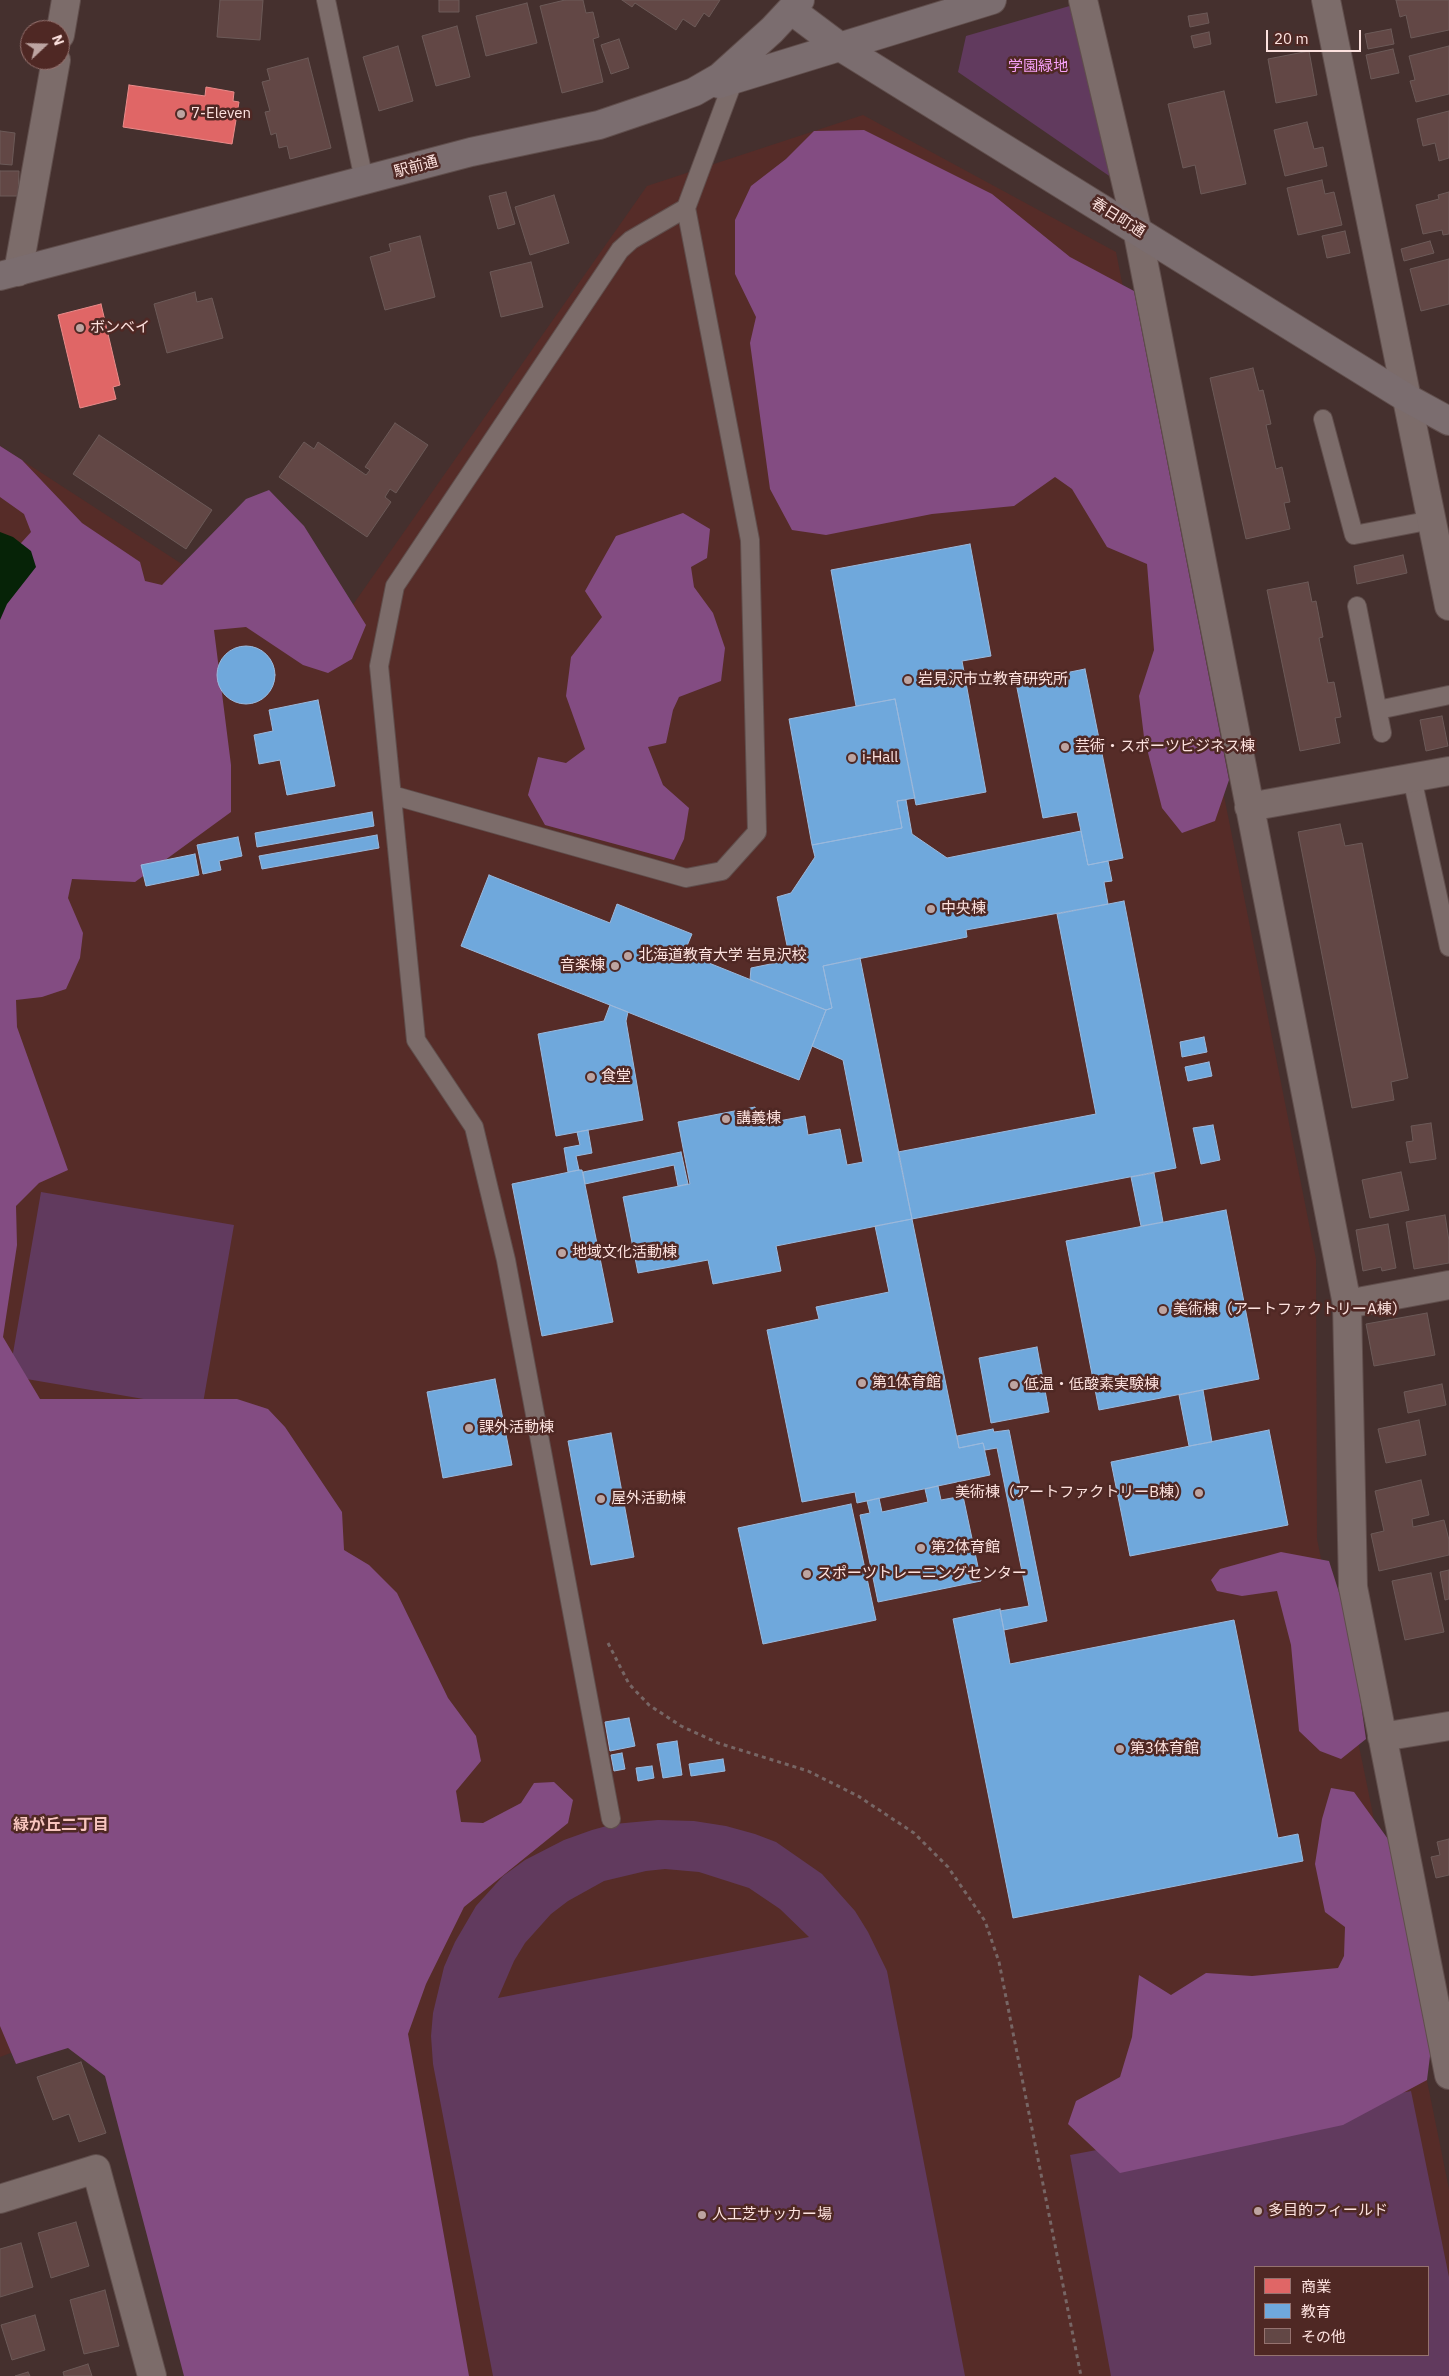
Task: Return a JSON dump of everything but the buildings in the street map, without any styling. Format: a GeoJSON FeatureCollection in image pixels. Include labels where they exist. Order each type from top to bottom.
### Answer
{"type":"FeatureCollection","features":[{"type":"Feature","properties":{"kind":"street"},"geometry":{"type":"LineString","coordinates":[[63,20],[66,0]]}},
{"type":"Feature","properties":{"kind":"street"},"geometry":{"type":"LineString","coordinates":[[694,92],[992,0]]}},
{"type":"Feature","properties":{"kind":"street"},"geometry":{"type":"LineString","coordinates":[[1083,0],[1137,229],[1347,1304],[1353,1587],[1449,2075]]}},
{"type":"Feature","properties":{"kind":"street"},"geometry":{"type":"LineString","coordinates":[[1326,0],[1405,397],[1449,606]]}},
{"type":"Feature","properties":{"kind":"street","name":"駅前通"},"geometry":{"type":"LineString","coordinates":[[9,274],[471,152],[599,125],[694,92],[720,77],[739,62],[789,3]]}},
{"type":"Feature","properties":{"kind":"street","name":"春日町通"},"geometry":{"type":"LineString","coordinates":[[789,3],[839,46],[1137,229],[1405,397],[1449,421]]}},
{"type":"Feature","properties":{"kind":"street"},"geometry":{"type":"LineString","coordinates":[[9,274],[54,70]]}},
{"type":"Feature","properties":{"kind":"street"},"geometry":{"type":"LineString","coordinates":[[1249,807],[1449,771]]}},
{"type":"Feature","properties":{"kind":"street"},"geometry":{"type":"LineString","coordinates":[[1347,1304],[1449,1285]]}},
{"type":"Feature","properties":{"kind":"street"},"geometry":{"type":"LineString","coordinates":[[1382,1737],[1449,1726]]}},
{"type":"Feature","properties":{"kind":"street"},"geometry":{"type":"LineString","coordinates":[[0,2198],[96,2169],[152,2376]]}},
{"type":"Feature","properties":{"kind":"lane"},"geometry":{"type":"LineString","coordinates":[[326,0],[364,180]]}},
{"type":"Feature","properties":{"kind":"lane"},"geometry":{"type":"LineString","coordinates":[[392,794],[686,878],[722,871],[757,832],[750,540],[686,208],[734,79]]}},
{"type":"Feature","properties":{"kind":"lane"},"geometry":{"type":"LineString","coordinates":[[611,1819],[506,1260],[474,1127],[416,1040],[379,666],[396,586],[620,250],[631,240],[686,208]]}},
{"type":"Feature","properties":{"kind":"lane"},"geometry":{"type":"LineString","coordinates":[[1323,419],[1354,535],[1432,520]]}},
{"type":"Feature","properties":{"kind":"lane"},"geometry":{"type":"LineString","coordinates":[[1357,606],[1382,733]]}},
{"type":"Feature","properties":{"kind":"lane"},"geometry":{"type":"LineString","coordinates":[[1378,710],[1449,695]]}},
{"type":"Feature","properties":{"kind":"lane"},"geometry":{"type":"LineString","coordinates":[[1412,778],[1449,947]]}},
{"type":"Feature","properties":{"kind":"path"},"geometry":{"type":"LineString","coordinates":[[608,1643],[629,1684],[650,1706],[681,1726],[718,1743],[808,1772],[858,1796],[914,1833],[948,1867],[985,1921],[998,1962],[1081,2376]]}},
{"type":"Feature","properties":{"kind":"shaded area","name":"北海道教育大学 岩見沢校"},"geometry":{"type":"Polygon","coordinates":[[[863,115],[1116,252],[1316,1259],[1317,1539],[1449,2189],[1449,2376],[212,2376],[110,2016],[0,2057],[0,446],[319,653],[647,186],[863,115]]]}},
{"type":"Feature","properties":{"kind":"shaded area"},"geometry":{"type":"Polygon","coordinates":[[[864,130],[992,194],[1070,257],[1134,291],[1229,780],[1215,821],[1182,833],[1162,808],[1144,737],[1139,696],[1154,650],[1147,564],[1107,547],[1072,489],[1055,477],[1014,506],[932,514],[826,535],[792,530],[770,489],[750,343],[756,317],[735,274],[735,220],[751,186],[786,159],[814,131],[864,130]]]}},
{"type":"Feature","properties":{"kind":"shaded area"},"geometry":{"type":"Polygon","coordinates":[[[0,446],[22,460],[82,523],[140,562],[145,581],[162,585],[246,499],[269,490],[304,526],[366,625],[352,659],[328,673],[303,665],[246,627],[214,630],[231,765],[231,812],[135,882],[72,879],[68,898],[83,933],[80,958],[66,989],[42,997],[16,1000],[17,1027],[68,1170],[39,1183],[16,1206],[17,1245],[3,1337],[40,1399],[237,1399],[268,1409],[285,1427],[342,1512],[344,1550],[369,1565],[397,1593],[448,1698],[476,1736],[481,1761],[456,1791],[461,1822],[483,1823],[521,1803],[534,1783],[554,1782],[573,1800],[568,1823],[464,1907],[426,1984],[408,2034],[469,2376],[184,2376],[105,2076],[68,2048],[16,2064],[0,2026],[0,589],[12,553],[31,532],[24,514],[0,497],[0,446]]]}},
{"type":"Feature","properties":{"kind":"shaded area"},"geometry":{"type":"Polygon","coordinates":[[[683,513],[710,529],[707,558],[691,567],[694,587],[713,613],[725,648],[721,681],[679,697],[673,710],[666,743],[648,747],[663,785],[689,808],[684,839],[674,860],[545,825],[528,795],[538,757],[566,763],[585,749],[566,696],[571,657],[602,617],[585,591],[616,536],[683,513]]]}},
{"type":"Feature","properties":{"kind":"shaded area"},"geometry":{"type":"Polygon","coordinates":[[[0,532],[13,537],[31,551],[36,567],[7,604],[0,620],[0,532]]]}},
{"type":"Feature","properties":{"kind":"shaded area"},"geometry":{"type":"Polygon","coordinates":[[[1281,1552],[1329,1561],[1350,1627],[1366,1739],[1341,1759],[1320,1751],[1299,1731],[1291,1645],[1277,1591],[1242,1596],[1217,1591],[1211,1580],[1220,1569],[1281,1552]]]}},
{"type":"Feature","properties":{"kind":"shaded area"},"geometry":{"type":"Polygon","coordinates":[[[1331,1788],[1354,1792],[1388,1839],[1431,2048],[1427,2080],[1343,2125],[1120,2173],[1068,2124],[1076,2101],[1120,2077],[1132,2037],[1139,1975],[1171,1995],[1206,1973],[1252,1976],[1338,1968],[1344,1956],[1345,1927],[1325,1912],[1315,1864],[1322,1819],[1331,1788]]]}},
{"type":"Feature","properties":{"kind":"green space","name":"学園緑地"},"geometry":{"type":"Polygon","coordinates":[[[1073,5],[1118,182],[958,72],[966,36],[1073,5]]]}},
{"type":"Feature","properties":{"kind":"green space"},"geometry":{"type":"Polygon","coordinates":[[[41,1192],[234,1225],[202,1409],[9,1376],[41,1192]]]}},
{"type":"Feature","properties":{"kind":"green space","name":"人工芝サッカー場"},"geometry":{"type":"Polygon","coordinates":[[[658,1820],[694,1821],[726,1826],[755,1834],[776,1842],[822,1874],[855,1911],[868,1932],[887,1971],[965,2376],[493,2376],[433,2064],[431,2036],[433,2013],[444,1967],[455,1942],[476,1906],[503,1876],[525,1860],[564,1840],[614,1824],[658,1820]],[[665,1869],[646,1871],[604,1881],[568,1901],[551,1914],[525,1943],[514,1961],[498,1998],[809,1937],[780,1909],[749,1888],[699,1872],[665,1869]]]}},
{"type":"Feature","properties":{"kind":"green space","name":"多目的フィールド"},"geometry":{"type":"Polygon","coordinates":[[[1411,2091],[1449,2277],[1449,2376],[1111,2376],[1070,2155],[1411,2091]]]}},
{"type":"Feature","properties":{"kind":"place","name":"7-Eleven"},"geometry":{"type":"Point","coordinates":[181,114]}},
{"type":"Feature","properties":{"kind":"place","name":"ボンベイ"},"geometry":{"type":"Point","coordinates":[80,328]}},
{"type":"Feature","properties":{"kind":"place","name":"岩見沢市立教育研究所"},"geometry":{"type":"Point","coordinates":[908,680]}},
{"type":"Feature","properties":{"kind":"place","name":"芸術・スポーツビジネス棟"},"geometry":{"type":"Point","coordinates":[1065,747]}},
{"type":"Feature","properties":{"kind":"place","name":"i-Hall"},"geometry":{"type":"Point","coordinates":[852,758]}},
{"type":"Feature","properties":{"kind":"place","name":"中央棟"},"geometry":{"type":"Point","coordinates":[931,909]}},
{"type":"Feature","properties":{"kind":"place","name":"北海道教育大学 岩見沢校"},"geometry":{"type":"Point","coordinates":[628,956]}},
{"type":"Feature","properties":{"kind":"place","name":"音楽棟"},"geometry":{"type":"Point","coordinates":[615,966]}},
{"type":"Feature","properties":{"kind":"place","name":"食堂"},"geometry":{"type":"Point","coordinates":[591,1077]}},
{"type":"Feature","properties":{"kind":"place","name":"講義棟"},"geometry":{"type":"Point","coordinates":[726,1119]}},
{"type":"Feature","properties":{"kind":"place","name":"地域文化活動棟"},"geometry":{"type":"Point","coordinates":[562,1253]}},
{"type":"Feature","properties":{"kind":"place","name":"美術棟（アートファクトリーA棟）"},"geometry":{"type":"Point","coordinates":[1163,1310]}},
{"type":"Feature","properties":{"kind":"place","name":"第1体育館"},"geometry":{"type":"Point","coordinates":[862,1383]}},
{"type":"Feature","properties":{"kind":"place","name":"低温・低酸素実験棟"},"geometry":{"type":"Point","coordinates":[1014,1385]}},
{"type":"Feature","properties":{"kind":"place","name":"課外活動棟"},"geometry":{"type":"Point","coordinates":[469,1428]}},
{"type":"Feature","properties":{"kind":"place","name":"美術棟（アートファクトリーB棟）"},"geometry":{"type":"Point","coordinates":[1199,1493]}},
{"type":"Feature","properties":{"kind":"place","name":"屋外活動棟"},"geometry":{"type":"Point","coordinates":[601,1499]}},
{"type":"Feature","properties":{"kind":"place","name":"第2体育館"},"geometry":{"type":"Point","coordinates":[921,1548]}},
{"type":"Feature","properties":{"kind":"place","name":"スポーツトレーニングセンター"},"geometry":{"type":"Point","coordinates":[807,1574]}},
{"type":"Feature","properties":{"kind":"place","name":"第3体育館"},"geometry":{"type":"Point","coordinates":[1120,1749]}},
{"type":"Feature","properties":{"kind":"place","name":"多目的フィールド"},"geometry":{"type":"Point","coordinates":[1258,2211]}},
{"type":"Feature","properties":{"kind":"place","name":"人工芝サッカー場"},"geometry":{"type":"Point","coordinates":[702,2215]}},
{"type":"Feature","properties":{"kind":"district","name":"緑が丘二丁目"},"geometry":{"type":"Point","coordinates":[61,1825]}}]}
